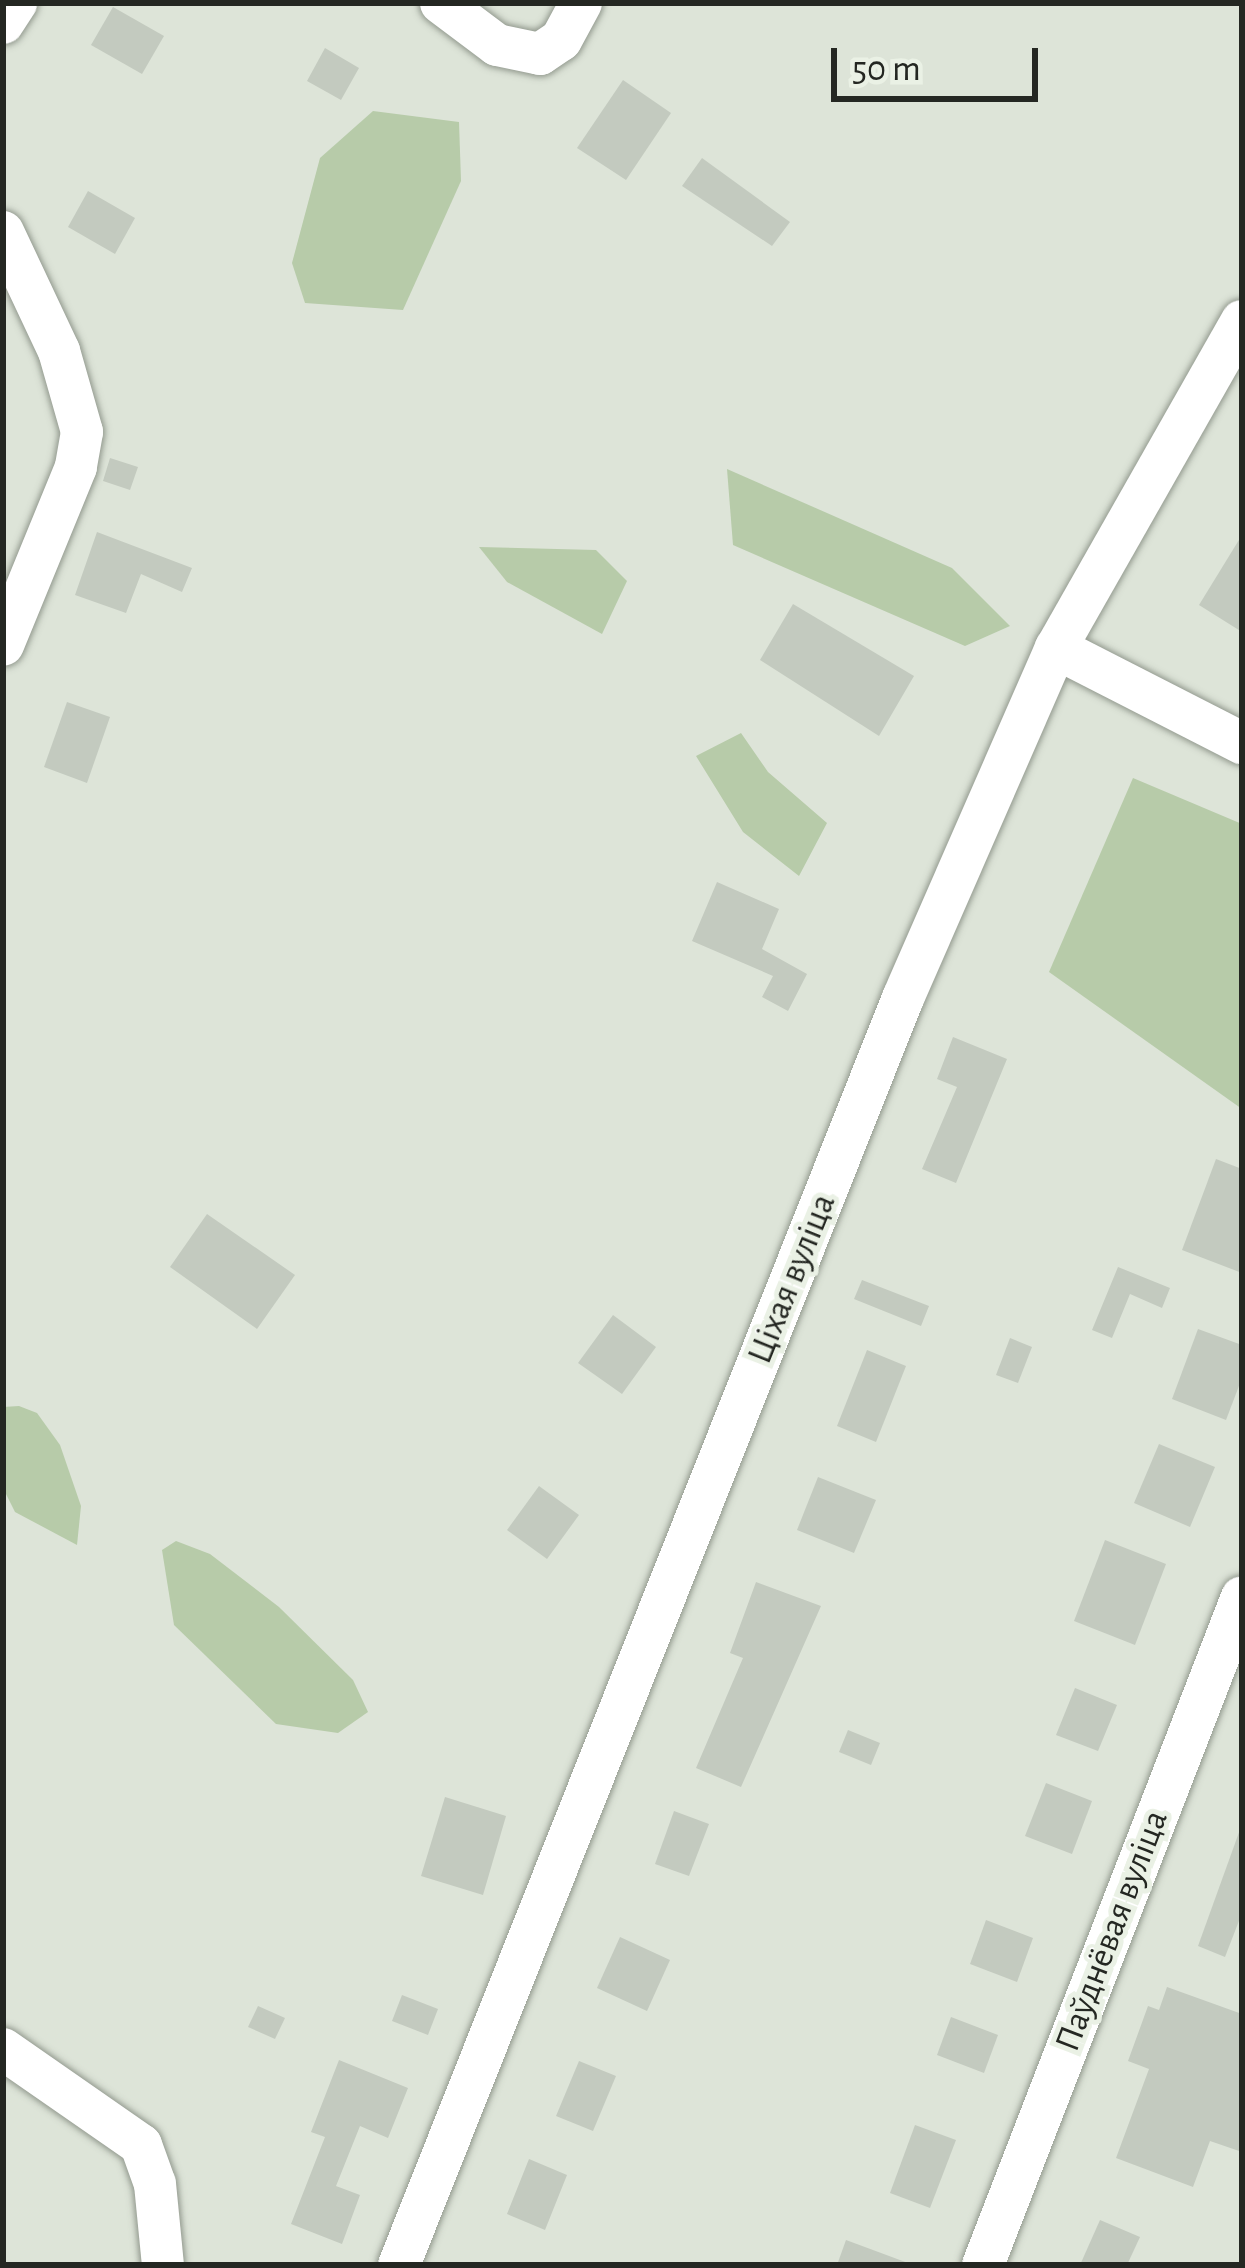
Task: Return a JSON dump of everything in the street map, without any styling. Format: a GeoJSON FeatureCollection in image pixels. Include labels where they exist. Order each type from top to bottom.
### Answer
{"type":"FeatureCollection","features":[{"type":"Feature","properties":{"kind":"street"},"geometry":{"type":"LineString","coordinates":[[3,23],[16,3]]}},
{"type":"Feature","properties":{"kind":"street"},"geometry":{"type":"LineString","coordinates":[[441,3],[497,45],[540,54],[560,40],[580,3]]}},
{"type":"Feature","properties":{"kind":"street"},"geometry":{"type":"LineString","coordinates":[[3,232],[74,388],[82,432],[76,467],[3,645]]}},
{"type":"Feature","properties":{"kind":"street","name":"Ціхая вуліца"},"geometry":{"type":"LineString","coordinates":[[399,2265],[903,998],[1056,648],[1242,320]]}},
{"type":"Feature","properties":{"kind":"street"},"geometry":{"type":"LineString","coordinates":[[1056,648],[1242,743]]}},
{"type":"Feature","properties":{"kind":"street","name":"Паўднёвая вуліца"},"geometry":{"type":"LineString","coordinates":[[983,2265],[1242,1597]]}},
{"type":"Feature","properties":{"kind":"street"},"geometry":{"type":"LineString","coordinates":[[3,2049],[142,2145],[155,2183],[163,2265]]}},
{"type":"Feature","properties":{"kind":"green space"},"geometry":{"type":"Polygon","coordinates":[[[373,111],[459,122],[461,181],[403,310],[305,303],[292,263],[320,158],[373,111]]]}},
{"type":"Feature","properties":{"kind":"green space"},"geometry":{"type":"Polygon","coordinates":[[[727,469],[952,568],[1010,626],[965,646],[733,545],[727,469]]]}},
{"type":"Feature","properties":{"kind":"green space"},"geometry":{"type":"Polygon","coordinates":[[[479,547],[596,550],[627,581],[602,634],[507,582],[479,547]]]}},
{"type":"Feature","properties":{"kind":"green space"},"geometry":{"type":"Polygon","coordinates":[[[741,733],[768,772],[827,823],[799,876],[743,832],[696,756],[741,733]]]}},
{"type":"Feature","properties":{"kind":"green space"},"geometry":{"type":"Polygon","coordinates":[[[1133,778],[1242,824],[1242,1109],[1049,972],[1133,778]]]}},
{"type":"Feature","properties":{"kind":"green space"},"geometry":{"type":"Polygon","coordinates":[[[19,1406],[37,1413],[60,1445],[81,1506],[77,1545],[15,1512],[3,1488],[3,1407],[19,1406]]]}},
{"type":"Feature","properties":{"kind":"green space"},"geometry":{"type":"Polygon","coordinates":[[[176,1541],[210,1554],[279,1607],[353,1680],[368,1712],[338,1733],[276,1724],[174,1625],[162,1550],[176,1541]]]}},
{"type":"Feature","properties":{"kind":"building"},"geometry":{"type":"Polygon","coordinates":[[[113,7],[164,36],[142,74],[91,45],[113,7]]]}},
{"type":"Feature","properties":{"kind":"building"},"geometry":{"type":"Polygon","coordinates":[[[325,48],[359,68],[341,100],[307,81],[325,48]]]}},
{"type":"Feature","properties":{"kind":"building"},"geometry":{"type":"Polygon","coordinates":[[[623,80],[671,113],[626,180],[577,148],[623,80]]]}},
{"type":"Feature","properties":{"kind":"building"},"geometry":{"type":"Polygon","coordinates":[[[702,158],[790,222],[772,246],[682,186],[702,158]]]}},
{"type":"Feature","properties":{"kind":"building"},"geometry":{"type":"Polygon","coordinates":[[[88,191],[135,218],[115,254],[68,227],[88,191]]]}},
{"type":"Feature","properties":{"kind":"building"},"geometry":{"type":"Polygon","coordinates":[[[110,458],[138,467],[130,490],[103,481],[110,458]]]}},
{"type":"Feature","properties":{"kind":"building"},"geometry":{"type":"Polygon","coordinates":[[[97,532],[192,568],[182,592],[141,574],[126,613],[75,595],[97,532]]]}},
{"type":"Feature","properties":{"kind":"building"},"geometry":{"type":"Polygon","coordinates":[[[1242,535],[1242,632],[1199,605],[1242,535]]]}},
{"type":"Feature","properties":{"kind":"building"},"geometry":{"type":"Polygon","coordinates":[[[793,604],[914,676],[879,736],[760,660],[793,604]]]}},
{"type":"Feature","properties":{"kind":"building"},"geometry":{"type":"Polygon","coordinates":[[[67,702],[110,717],[87,783],[44,767],[67,702]]]}},
{"type":"Feature","properties":{"kind":"building"},"geometry":{"type":"Polygon","coordinates":[[[717,882],[779,909],[762,949],[807,974],[788,1011],[762,997],[773,976],[692,941],[717,882]]]}},
{"type":"Feature","properties":{"kind":"building"},"geometry":{"type":"Polygon","coordinates":[[[953,1037],[1007,1059],[956,1183],[922,1169],[957,1087],[937,1079],[953,1037]]]}},
{"type":"Feature","properties":{"kind":"building"},"geometry":{"type":"Polygon","coordinates":[[[1216,1159],[1242,1169],[1242,1273],[1182,1250],[1216,1159]]]}},
{"type":"Feature","properties":{"kind":"building"},"geometry":{"type":"Polygon","coordinates":[[[207,1214],[295,1275],[257,1329],[170,1267],[207,1214]]]}},
{"type":"Feature","properties":{"kind":"building"},"geometry":{"type":"Polygon","coordinates":[[[1118,1267],[1170,1288],[1162,1308],[1130,1294],[1112,1338],[1092,1330],[1118,1267]]]}},
{"type":"Feature","properties":{"kind":"building"},"geometry":{"type":"Polygon","coordinates":[[[862,1280],[929,1306],[921,1326],[854,1299],[862,1280]]]}},
{"type":"Feature","properties":{"kind":"building"},"geometry":{"type":"Polygon","coordinates":[[[613,1315],[656,1347],[622,1394],[578,1363],[613,1315]]]}},
{"type":"Feature","properties":{"kind":"building"},"geometry":{"type":"Polygon","coordinates":[[[1198,1329],[1242,1345],[1242,1378],[1226,1420],[1172,1399],[1198,1329]]]}},
{"type":"Feature","properties":{"kind":"building"},"geometry":{"type":"Polygon","coordinates":[[[1010,1338],[1032,1347],[1018,1383],[996,1375],[1010,1338]]]}},
{"type":"Feature","properties":{"kind":"building"},"geometry":{"type":"Polygon","coordinates":[[[867,1350],[906,1366],[876,1442],[837,1426],[867,1350]]]}},
{"type":"Feature","properties":{"kind":"building"},"geometry":{"type":"Polygon","coordinates":[[[1159,1444],[1215,1467],[1190,1527],[1134,1503],[1159,1444]]]}},
{"type":"Feature","properties":{"kind":"building"},"geometry":{"type":"Polygon","coordinates":[[[818,1477],[876,1500],[854,1553],[797,1530],[818,1477]]]}},
{"type":"Feature","properties":{"kind":"building"},"geometry":{"type":"Polygon","coordinates":[[[539,1486],[579,1515],[547,1559],[507,1530],[539,1486]]]}},
{"type":"Feature","properties":{"kind":"building"},"geometry":{"type":"Polygon","coordinates":[[[1105,1540],[1166,1564],[1135,1645],[1074,1621],[1105,1540]]]}},
{"type":"Feature","properties":{"kind":"building"},"geometry":{"type":"Polygon","coordinates":[[[756,1582],[821,1606],[741,1787],[696,1768],[743,1658],[730,1653],[756,1582]]]}},
{"type":"Feature","properties":{"kind":"building"},"geometry":{"type":"Polygon","coordinates":[[[1075,1688],[1117,1705],[1098,1751],[1056,1735],[1075,1688]]]}},
{"type":"Feature","properties":{"kind":"building"},"geometry":{"type":"Polygon","coordinates":[[[848,1730],[880,1743],[871,1765],[839,1752],[848,1730]]]}},
{"type":"Feature","properties":{"kind":"building"},"geometry":{"type":"Polygon","coordinates":[[[1046,1783],[1092,1801],[1072,1854],[1025,1836],[1046,1783]]]}},
{"type":"Feature","properties":{"kind":"building"},"geometry":{"type":"Polygon","coordinates":[[[445,1797],[506,1816],[483,1895],[421,1876],[445,1797]]]}},
{"type":"Feature","properties":{"kind":"building"},"geometry":{"type":"Polygon","coordinates":[[[674,1811],[709,1824],[689,1876],[655,1864],[674,1811]]]}},
{"type":"Feature","properties":{"kind":"building"},"geometry":{"type":"Polygon","coordinates":[[[1242,1824],[1242,1913],[1225,1957],[1198,1946],[1242,1824]]]}},
{"type":"Feature","properties":{"kind":"building"},"geometry":{"type":"Polygon","coordinates":[[[986,1920],[1033,1938],[1017,1982],[970,1964],[986,1920]]]}},
{"type":"Feature","properties":{"kind":"building"},"geometry":{"type":"Polygon","coordinates":[[[620,1937],[670,1960],[647,2011],[597,1988],[620,1937]]]}},
{"type":"Feature","properties":{"kind":"building"},"geometry":{"type":"Polygon","coordinates":[[[1167,1987],[1242,2014],[1242,2152],[1210,2141],[1193,2187],[1116,2158],[1149,2069],[1128,2061],[1148,2006],[1159,2010],[1167,1987]]]}},
{"type":"Feature","properties":{"kind":"building"},"geometry":{"type":"Polygon","coordinates":[[[402,1995],[438,2009],[428,2035],[392,2021],[402,1995]]]}},
{"type":"Feature","properties":{"kind":"building"},"geometry":{"type":"Polygon","coordinates":[[[258,2006],[285,2018],[275,2039],[248,2027],[258,2006]]]}},
{"type":"Feature","properties":{"kind":"building"},"geometry":{"type":"Polygon","coordinates":[[[951,2017],[998,2035],[984,2073],[937,2055],[951,2017]]]}},
{"type":"Feature","properties":{"kind":"building"},"geometry":{"type":"Polygon","coordinates":[[[339,2060],[408,2088],[388,2138],[360,2126],[336,2186],[360,2195],[342,2244],[291,2224],[325,2137],[311,2132],[339,2060]]]}},
{"type":"Feature","properties":{"kind":"building"},"geometry":{"type":"Polygon","coordinates":[[[579,2061],[616,2076],[593,2131],[556,2116],[579,2061]]]}},
{"type":"Feature","properties":{"kind":"building"},"geometry":{"type":"Polygon","coordinates":[[[915,2125],[956,2140],[930,2208],[890,2193],[915,2125]]]}},
{"type":"Feature","properties":{"kind":"building"},"geometry":{"type":"Polygon","coordinates":[[[529,2159],[567,2175],[545,2230],[507,2214],[529,2159]]]}},
{"type":"Feature","properties":{"kind":"building"},"geometry":{"type":"Polygon","coordinates":[[[1100,2220],[1140,2237],[1127,2265],[1080,2265],[1100,2220]]]}},
{"type":"Feature","properties":{"kind":"building"},"geometry":{"type":"Polygon","coordinates":[[[846,2240],[908,2263],[908,2265],[837,2265],[846,2240]]]}}]}
